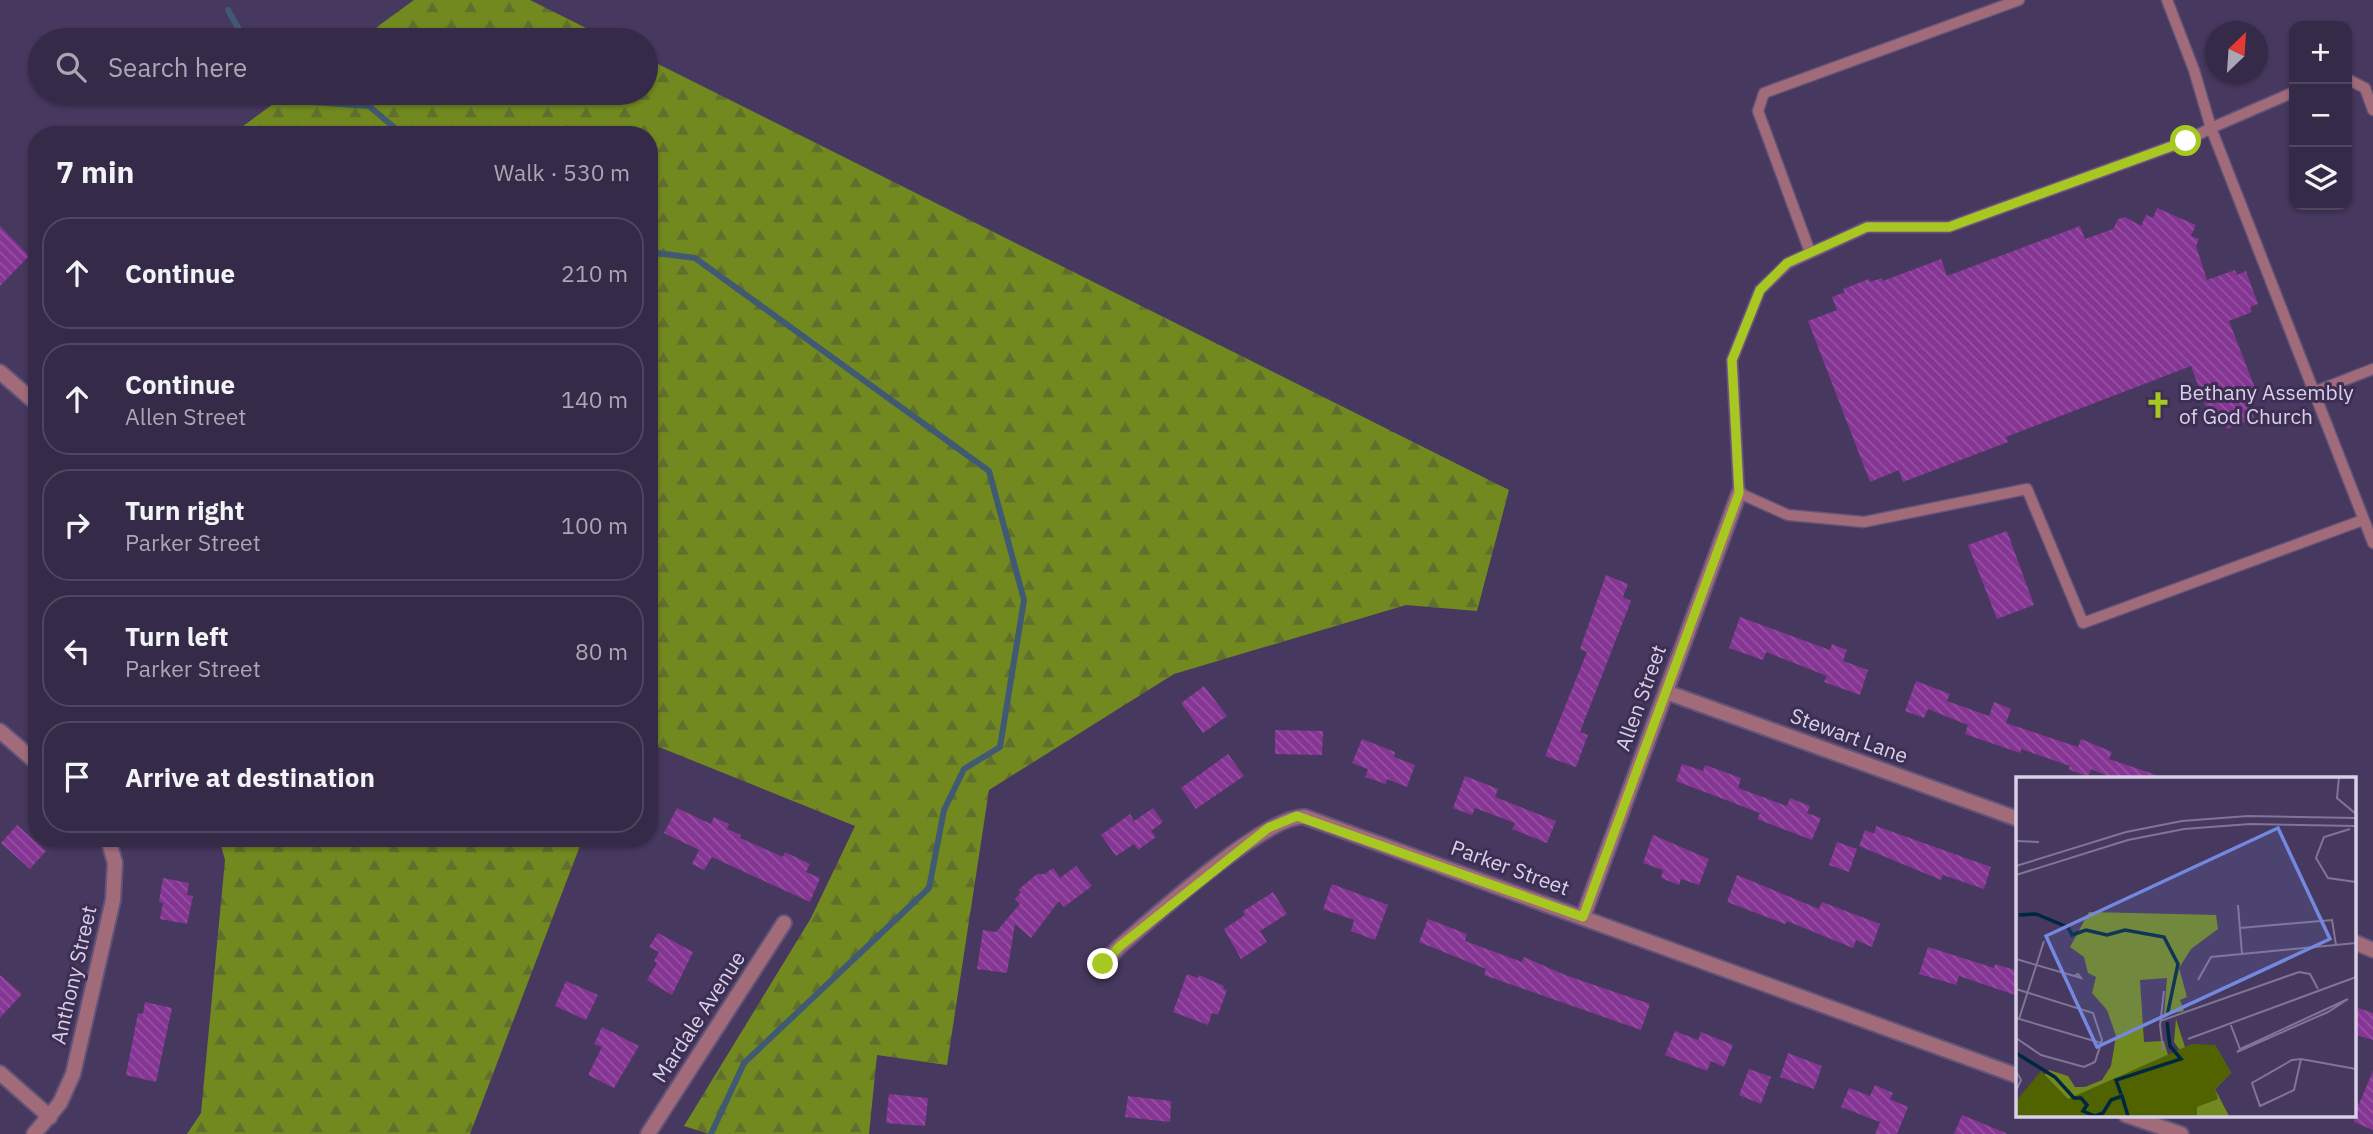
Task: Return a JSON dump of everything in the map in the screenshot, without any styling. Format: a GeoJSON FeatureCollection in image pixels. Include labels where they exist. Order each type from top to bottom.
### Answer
{"type":"FeatureCollection","features":[{"type":"Feature","properties":{"kind":"street"},"geometry":{"type":"LineString","coordinates":[[0,372],[28,396]]}},
{"type":"Feature","properties":{"kind":"street","name":"Allen Street"},"geometry":{"type":"LineString","coordinates":[[1583,917],[1739,493]]}},
{"type":"Feature","properties":{"kind":"street","name":"Stewart Lane"},"geometry":{"type":"LineString","coordinates":[[1666,691],[2016,818]]}},
{"type":"Feature","properties":{"kind":"street"},"geometry":{"type":"LineString","coordinates":[[0,731],[28,755]]}},
{"type":"Feature","properties":{"kind":"street","name":"Parker Street"},"geometry":{"type":"LineString","coordinates":[[1103,964],[1120,946],[1268,828],[1297,816],[2016,1075]]}},
{"type":"Feature","properties":{"kind":"street","name":"Anthony Street"},"geometry":{"type":"LineString","coordinates":[[34,1134],[50,1117],[73,1074],[113,900],[115,863],[111,847]]}},
{"type":"Feature","properties":{"kind":"street","name":"Mardale Avenue"},"geometry":{"type":"LineString","coordinates":[[648,1134],[784,922]]}},
{"type":"Feature","properties":{"kind":"street"},"geometry":{"type":"LineString","coordinates":[[2356,943],[2373,950]]}},
{"type":"Feature","properties":{"kind":"street"},"geometry":{"type":"LineString","coordinates":[[0,1073],[50,1117]]}},
{"type":"Feature","properties":{"kind":"street"},"geometry":{"type":"LineString","coordinates":[[2129,1116],[2181,1134]]}},
{"type":"Feature","properties":{"kind":"lane"},"geometry":{"type":"LineString","coordinates":[[1811,252],[1758,111],[1763,93],[2019,0]]}},
{"type":"Feature","properties":{"kind":"lane"},"geometry":{"type":"LineString","coordinates":[[2167,0],[2194,70],[2211,128],[2373,543]]}},
{"type":"Feature","properties":{"kind":"lane"},"geometry":{"type":"LineString","coordinates":[[2352,82],[2365,88],[2373,110]]}},
{"type":"Feature","properties":{"kind":"lane"},"geometry":{"type":"LineString","coordinates":[[2289,94],[2186,141],[1949,227],[1867,227],[1787,263],[1760,290],[1732,360],[1739,493],[1788,515],[1864,523],[2028,489],[2083,623],[2363,520]]}},
{"type":"Feature","properties":{"kind":"lane"},"geometry":{"type":"LineString","coordinates":[[2314,391],[2373,369]]}},
{"type":"Feature","properties":{"kind":"green space"},"geometry":{"type":"Polygon","coordinates":[[[414,0],[530,0],[586,28],[376,28],[414,0]]]}},
{"type":"Feature","properties":{"kind":"green space"},"geometry":{"type":"Polygon","coordinates":[[[658,64],[1509,490],[1477,611],[1406,605],[1174,674],[989,790],[947,1065],[877,1055],[869,1134],[709,1134],[684,1126],[811,918],[855,826],[658,747],[658,126],[243,126],[272,105],[658,105],[658,64]]]}},
{"type":"Feature","properties":{"kind":"green space"},"geometry":{"type":"Polygon","coordinates":[[[221,847],[580,847],[470,1134],[187,1134],[201,1113],[225,860],[221,847]]]}},
{"type":"Feature","properties":{"kind":"building"},"geometry":{"type":"Polygon","coordinates":[[[2157,208],[2196,225],[2191,236],[2199,239],[2196,246],[2207,280],[2235,270],[2237,275],[2246,271],[2258,304],[2250,307],[2252,312],[2229,321],[2258,396],[2248,400],[2254,418],[2227,429],[2220,411],[2209,415],[2191,366],[2006,437],[2008,442],[1903,482],[1899,470],[1870,482],[1808,321],[1837,310],[1832,297],[1845,292],[1843,289],[1869,279],[1870,282],[1882,278],[1883,281],[1941,259],[1947,276],[2080,226],[2085,239],[2113,229],[2118,219],[2125,217],[2141,226],[2146,215],[2153,218],[2157,208]]]}},
{"type":"Feature","properties":{"kind":"building"},"geometry":{"type":"Polygon","coordinates":[[[0,226],[28,257],[0,286],[0,226]]]}},
{"type":"Feature","properties":{"kind":"building"},"geometry":{"type":"Polygon","coordinates":[[[2007,531],[2034,605],[1997,619],[1968,545],[2007,531]]]}},
{"type":"Feature","properties":{"kind":"building"},"geometry":{"type":"Polygon","coordinates":[[[1606,575],[1628,584],[1623,597],[1631,601],[1580,732],[1588,735],[1576,767],[1545,756],[1587,652],[1580,649],[1606,575]]]}},
{"type":"Feature","properties":{"kind":"building"},"geometry":{"type":"Polygon","coordinates":[[[1740,617],[1830,650],[1832,644],[1847,650],[1843,661],[1868,670],[1860,695],[1824,682],[1827,676],[1766,652],[1763,660],[1729,648],[1740,617]]]}},
{"type":"Feature","properties":{"kind":"building"},"geometry":{"type":"Polygon","coordinates":[[[1916,681],[1950,694],[1947,701],[1989,716],[1994,702],[2011,709],[2006,723],[2078,747],[2081,739],[2112,752],[2109,759],[2159,776],[2110,777],[2091,769],[2088,777],[2068,769],[2070,766],[2021,749],[2020,753],[1965,734],[1968,725],[1928,709],[1924,718],[1905,711],[1916,681]]]}},
{"type":"Feature","properties":{"kind":"building"},"geometry":{"type":"Polygon","coordinates":[[[1204,686],[1227,716],[1203,733],[1181,703],[1204,686]]]}},
{"type":"Feature","properties":{"kind":"building"},"geometry":{"type":"Polygon","coordinates":[[[1275,730],[1323,731],[1322,755],[1275,754],[1275,730]]]}},
{"type":"Feature","properties":{"kind":"building"},"geometry":{"type":"Polygon","coordinates":[[[1362,739],[1395,752],[1394,757],[1415,765],[1407,787],[1387,779],[1386,784],[1365,777],[1368,769],[1352,763],[1362,739]]]}},
{"type":"Feature","properties":{"kind":"building"},"geometry":{"type":"Polygon","coordinates":[[[1228,754],[1244,776],[1196,809],[1181,788],[1228,754]]]}},
{"type":"Feature","properties":{"kind":"building"},"geometry":{"type":"Polygon","coordinates":[[[1682,764],[1703,771],[1705,765],[1741,778],[1738,788],[1787,806],[1790,798],[1810,806],[1807,813],[1821,818],[1812,840],[1757,819],[1760,813],[1676,781],[1682,764]]]}},
{"type":"Feature","properties":{"kind":"building"},"geometry":{"type":"Polygon","coordinates":[[[1465,776],[1498,789],[1495,797],[1556,821],[1547,843],[1512,829],[1515,823],[1475,808],[1472,815],[1453,808],[1465,776]]]}},
{"type":"Feature","properties":{"kind":"building"},"geometry":{"type":"Polygon","coordinates":[[[677,808],[711,824],[714,817],[729,824],[727,829],[741,835],[740,838],[783,857],[785,852],[810,864],[806,872],[820,878],[810,902],[712,857],[704,870],[692,864],[699,850],[664,833],[677,808]]]}},
{"type":"Feature","properties":{"kind":"building"},"geometry":{"type":"Polygon","coordinates":[[[1153,808],[1163,822],[1151,831],[1156,837],[1138,850],[1134,844],[1116,856],[1101,835],[1130,814],[1134,821],[1153,808]]]}},
{"type":"Feature","properties":{"kind":"building"},"geometry":{"type":"Polygon","coordinates":[[[17,825],[28,835],[28,847],[42,847],[46,851],[30,869],[1,843],[17,825]]]}},
{"type":"Feature","properties":{"kind":"building"},"geometry":{"type":"Polygon","coordinates":[[[1876,826],[1991,867],[1984,889],[1943,875],[1941,880],[1859,846],[1865,830],[1874,834],[1876,826]]]}},
{"type":"Feature","properties":{"kind":"building"},"geometry":{"type":"Polygon","coordinates":[[[1653,835],[1709,859],[1699,885],[1681,879],[1679,885],[1661,878],[1663,870],[1643,863],[1653,835]]]}},
{"type":"Feature","properties":{"kind":"building"},"geometry":{"type":"Polygon","coordinates":[[[1837,842],[1857,849],[1849,872],[1829,865],[1837,842]]]}},
{"type":"Feature","properties":{"kind":"building"},"geometry":{"type":"Polygon","coordinates":[[[1076,866],[1092,886],[1064,907],[1059,901],[1031,938],[1015,924],[1007,973],[977,969],[983,930],[996,932],[1020,904],[1015,899],[1021,892],[1018,890],[1037,874],[1045,874],[1053,868],[1060,878],[1076,866]]]}},
{"type":"Feature","properties":{"kind":"building"},"geometry":{"type":"Polygon","coordinates":[[[1737,875],[1819,909],[1822,902],[1880,924],[1872,947],[1856,940],[1853,948],[1787,921],[1785,924],[1727,902],[1737,875]]]}},
{"type":"Feature","properties":{"kind":"building"},"geometry":{"type":"Polygon","coordinates":[[[163,878],[189,883],[187,895],[193,896],[187,924],[160,919],[163,903],[159,902],[163,878]]]}},
{"type":"Feature","properties":{"kind":"building"},"geometry":{"type":"Polygon","coordinates":[[[1332,884],[1388,905],[1375,940],[1351,931],[1354,920],[1323,909],[1332,884]]]}},
{"type":"Feature","properties":{"kind":"building"},"geometry":{"type":"Polygon","coordinates":[[[1273,892],[1287,914],[1260,931],[1267,942],[1241,959],[1224,929],[1245,915],[1243,911],[1273,892]]]}},
{"type":"Feature","properties":{"kind":"building"},"geometry":{"type":"Polygon","coordinates":[[[1428,919],[1467,934],[1465,941],[1522,962],[1524,957],[1565,975],[1650,1004],[1641,1030],[1484,975],[1486,969],[1419,942],[1428,919]]]}},
{"type":"Feature","properties":{"kind":"building"},"geometry":{"type":"Polygon","coordinates":[[[658,933],[693,952],[672,995],[647,980],[657,963],[654,961],[659,952],[649,947],[658,933]]]}},
{"type":"Feature","properties":{"kind":"building"},"geometry":{"type":"Polygon","coordinates":[[[1928,947],[1994,968],[1995,964],[2016,970],[2016,995],[1959,976],[1956,985],[1919,974],[1928,947]]]}},
{"type":"Feature","properties":{"kind":"building"},"geometry":{"type":"Polygon","coordinates":[[[1187,974],[1198,978],[1199,975],[1224,986],[1223,989],[1227,990],[1218,1015],[1212,1013],[1208,1025],[1173,1012],[1187,974]]]}},
{"type":"Feature","properties":{"kind":"building"},"geometry":{"type":"Polygon","coordinates":[[[0,975],[22,994],[0,1018],[0,975]]]}},
{"type":"Feature","properties":{"kind":"building"},"geometry":{"type":"Polygon","coordinates":[[[566,981],[598,995],[586,1020],[555,1006],[566,981]]]}},
{"type":"Feature","properties":{"kind":"building"},"geometry":{"type":"Polygon","coordinates":[[[145,1002],[172,1008],[156,1082],[126,1075],[138,1013],[143,1014],[145,1002]]]}},
{"type":"Feature","properties":{"kind":"building"},"geometry":{"type":"Polygon","coordinates":[[[2358,1008],[2373,1013],[2373,1040],[2356,1035],[2358,1008]]]}},
{"type":"Feature","properties":{"kind":"building"},"geometry":{"type":"Polygon","coordinates":[[[602,1027],[639,1046],[614,1088],[588,1075],[602,1047],[594,1044],[602,1027]]]}},
{"type":"Feature","properties":{"kind":"building"},"geometry":{"type":"Polygon","coordinates":[[[1675,1031],[1698,1040],[1701,1032],[1733,1045],[1724,1067],[1711,1061],[1707,1071],[1665,1055],[1675,1031]]]}},
{"type":"Feature","properties":{"kind":"building"},"geometry":{"type":"Polygon","coordinates":[[[1788,1053],[1822,1066],[1814,1089],[1780,1077],[1788,1053]]]}},
{"type":"Feature","properties":{"kind":"building"},"geometry":{"type":"Polygon","coordinates":[[[1749,1069],[1771,1077],[1761,1104],[1739,1095],[1749,1069]]]}},
{"type":"Feature","properties":{"kind":"building"},"geometry":{"type":"Polygon","coordinates":[[[2373,1071],[2373,1130],[2354,1122],[2356,1103],[2359,1104],[2373,1071]]]}},
{"type":"Feature","properties":{"kind":"building"},"geometry":{"type":"Polygon","coordinates":[[[1875,1085],[1893,1093],[1890,1099],[1908,1107],[1897,1134],[1875,1134],[1880,1122],[1841,1107],[1849,1088],[1870,1096],[1875,1085]]]}},
{"type":"Feature","properties":{"kind":"building"},"geometry":{"type":"Polygon","coordinates":[[[889,1094],[928,1098],[925,1126],[886,1123],[889,1094]]]}},
{"type":"Feature","properties":{"kind":"building"},"geometry":{"type":"Polygon","coordinates":[[[1128,1096],[1171,1101],[1170,1122],[1125,1117],[1128,1096]]]}},
{"type":"Feature","properties":{"kind":"building"},"geometry":{"type":"Polygon","coordinates":[[[1962,1115],[2006,1133],[2006,1134],[1954,1134],[1962,1115]]]}},
{"type":"Feature","properties":{"kind":"waterway"},"geometry":{"type":"LineString","coordinates":[[228,10],[238,28]]}},
{"type":"Feature","properties":{"kind":"waterway"},"geometry":{"type":"LineString","coordinates":[[355,105],[369,106],[392,126]]}},
{"type":"Feature","properties":{"kind":"waterway"},"geometry":{"type":"LineString","coordinates":[[658,253],[695,258],[989,471],[1024,600],[1000,747],[964,769],[944,810],[929,888],[744,1063],[711,1134]]}},
{"type":"Feature","properties":{"kind":"place","name":"Bethany Assembly of God Church"},"geometry":{"type":"Point","coordinates":[2158,405]}},
{"type":"Feature","properties":{"kind":"route"},"geometry":{"type":"LineString","coordinates":[[1103,964],[1120,946],[1268,828],[1297,816],[1583,917],[1739,493],[1732,360],[1760,290],[1787,263],[1867,227],[1949,227],[2186,141]]}}]}
